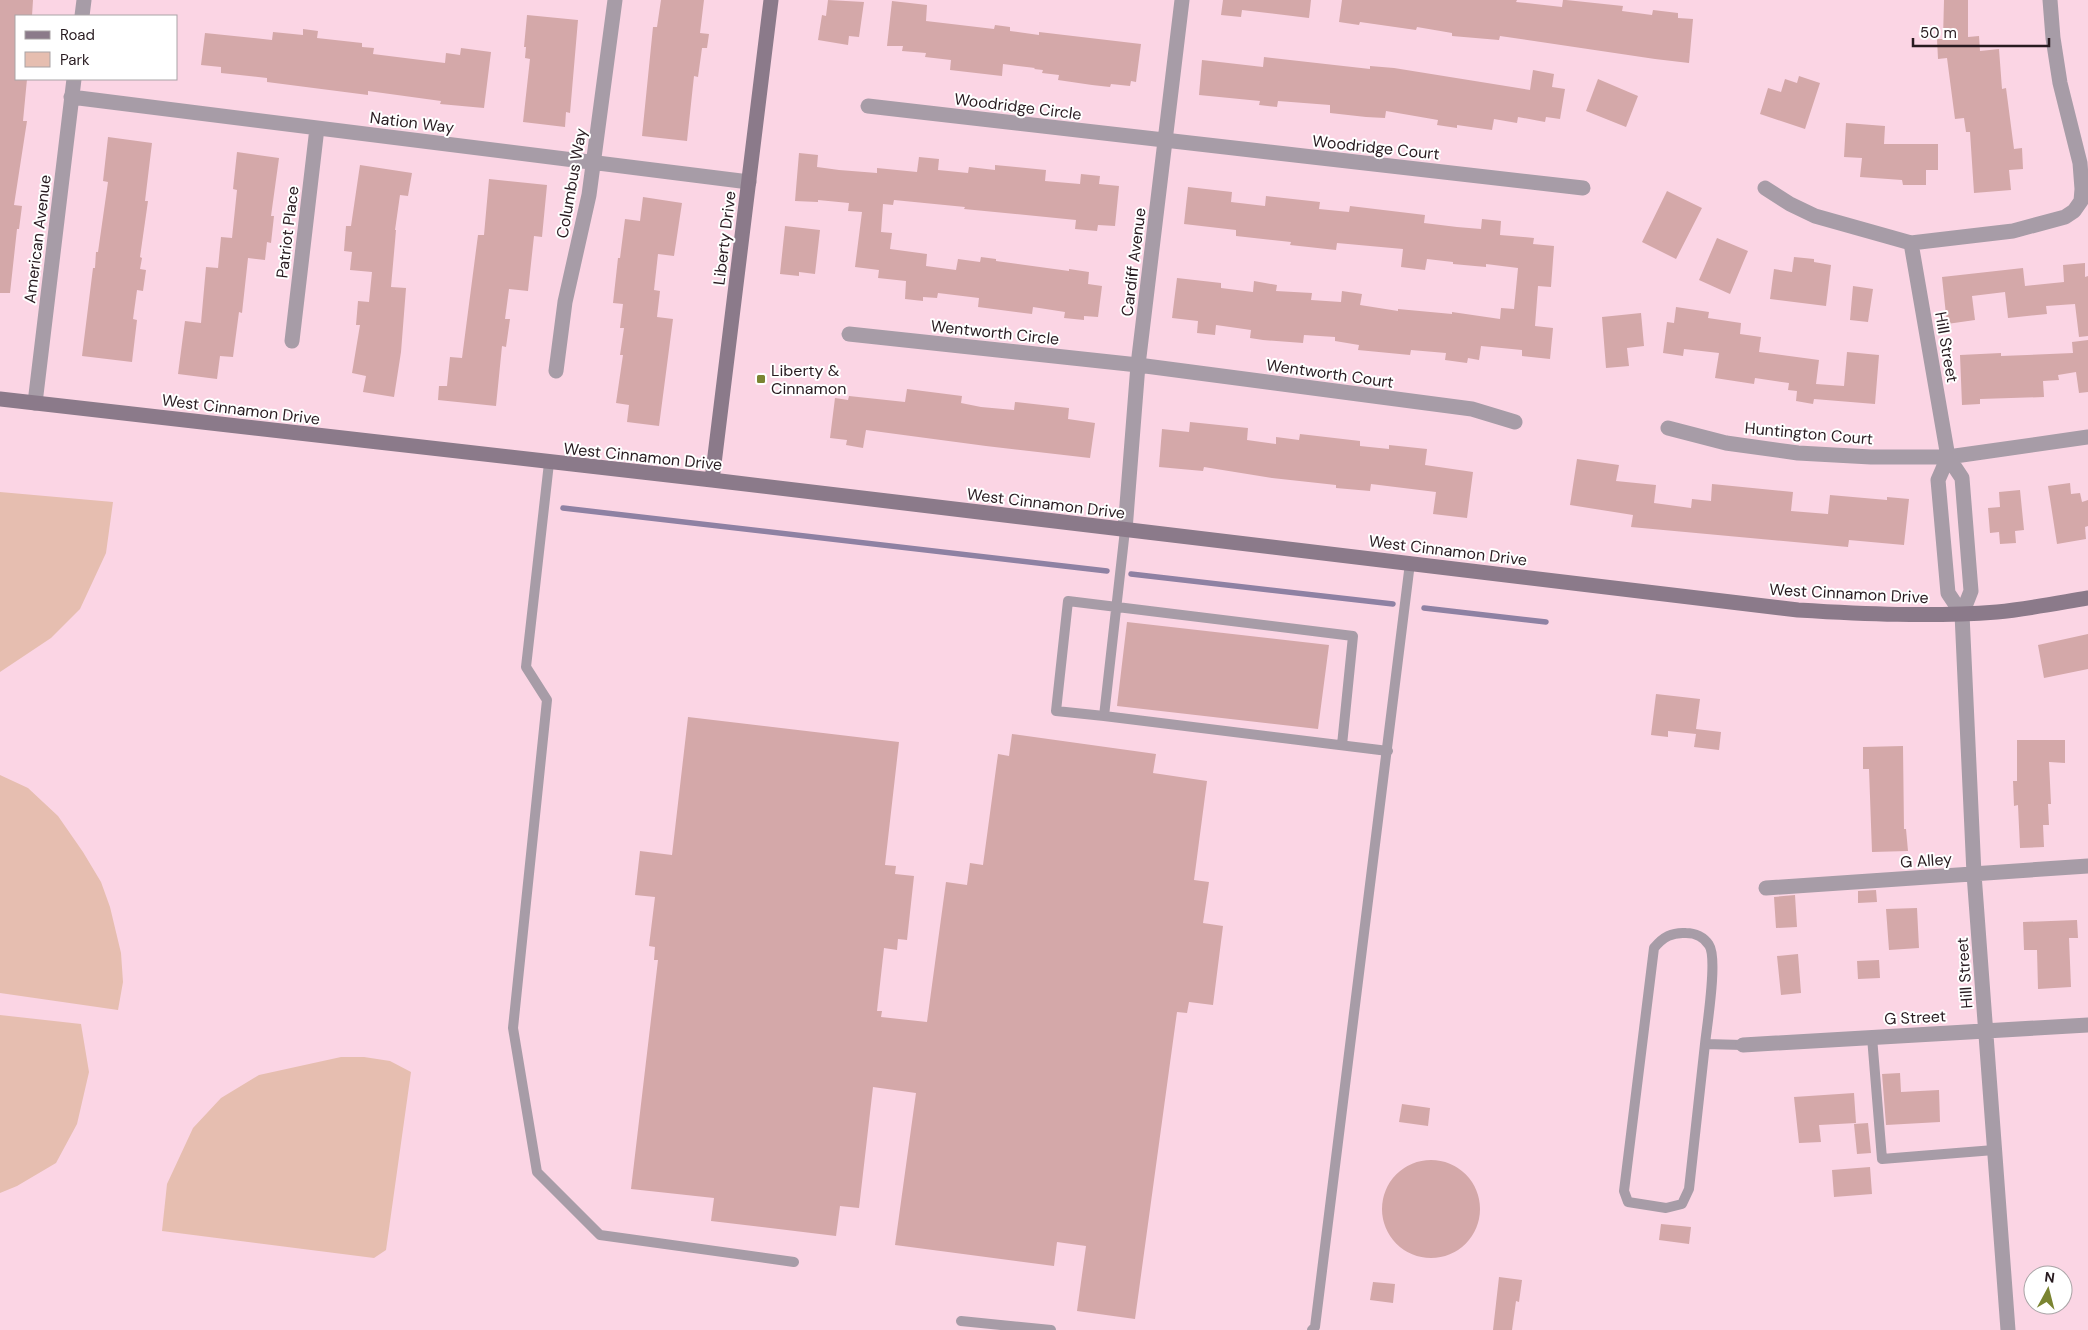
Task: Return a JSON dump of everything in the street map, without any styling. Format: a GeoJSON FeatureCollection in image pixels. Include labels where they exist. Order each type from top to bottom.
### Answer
{"type":"FeatureCollection","features":[{"type":"Feature","properties":{"kind":"main road","name":"Liberty Drive"},"geometry":{"type":"LineString","coordinates":[[712,480],[772,0]]}},
{"type":"Feature","properties":{"kind":"main road","name":"West Cinnamon Drive"},"geometry":{"type":"LineString","coordinates":[[0,399],[549,463],[712,480],[1798,610],[1872,614],[1962,614],[2006,611],[2088,598]]}},
{"type":"Feature","properties":{"kind":"street"},"geometry":{"type":"LineString","coordinates":[[82,15],[84,0]]}},
{"type":"Feature","properties":{"kind":"street","name":"Columbus Way"},"geometry":{"type":"LineString","coordinates":[[556,371],[565,302],[589,195],[615,0]]}},
{"type":"Feature","properties":{"kind":"street","name":"Cardiff Avenue"},"geometry":{"type":"LineString","coordinates":[[1124,530],[1138,365],[1182,0]]}},
{"type":"Feature","properties":{"kind":"street"},"geometry":{"type":"LineString","coordinates":[[1765,188],[1790,204],[1815,216],[1911,243],[2013,231],[2066,217],[2074,211],[2081,201],[2082,189],[2080,162],[2060,83],[2052,38],[2050,0]]}},
{"type":"Feature","properties":{"kind":"street","name":"American Avenue"},"geometry":{"type":"LineString","coordinates":[[35,403],[74,80]]}},
{"type":"Feature","properties":{"kind":"street","name":"Nation Way"},"geometry":{"type":"LineString","coordinates":[[72,97],[749,182]]}},
{"type":"Feature","properties":{"kind":"street","name":"Woodridge Circle"},"geometry":{"type":"LineString","coordinates":[[868,106],[1165,141]]}},
{"type":"Feature","properties":{"kind":"street","name":"Patriot Place"},"geometry":{"type":"LineString","coordinates":[[292,341],[317,128]]}},
{"type":"Feature","properties":{"kind":"street","name":"Woodridge Court"},"geometry":{"type":"LineString","coordinates":[[1165,141],[1582,188]]}},
{"type":"Feature","properties":{"kind":"street","name":"Hill Street"},"geometry":{"type":"LineString","coordinates":[[1911,243],[1948,457],[1962,478],[1971,591],[1962,614],[1974,874],[2008,1330]]}},
{"type":"Feature","properties":{"kind":"street","name":"Wentworth Circle"},"geometry":{"type":"LineString","coordinates":[[849,334],[1138,365]]}},
{"type":"Feature","properties":{"kind":"street","name":"Wentworth Court"},"geometry":{"type":"LineString","coordinates":[[1138,365],[1472,409],[1515,422]]}},
{"type":"Feature","properties":{"kind":"street","name":"Huntington Court"},"geometry":{"type":"LineString","coordinates":[[1668,428],[1726,443],[1798,453],[1871,457],[1948,457],[2088,437]]}},
{"type":"Feature","properties":{"kind":"street","name":"Hill Street"},"geometry":{"type":"LineString","coordinates":[[1948,457],[1938,480],[1948,592],[1962,614]]}},
{"type":"Feature","properties":{"kind":"street","name":"G Alley"},"geometry":{"type":"LineString","coordinates":[[1766,888],[2088,866]]}},
{"type":"Feature","properties":{"kind":"street","name":"G Street"},"geometry":{"type":"LineString","coordinates":[[1743,1045],[2088,1025]]}},
{"type":"Feature","properties":{"kind":"lane"},"geometry":{"type":"LineString","coordinates":[[549,463],[526,667],[548,700],[513,1028],[537,1172],[600,1235],[794,1262]]}},
{"type":"Feature","properties":{"kind":"lane"},"geometry":{"type":"LineString","coordinates":[[1104,716],[1124,530]]}},
{"type":"Feature","properties":{"kind":"lane"},"geometry":{"type":"LineString","coordinates":[[1312,1330],[1315,1327],[1410,563]]}},
{"type":"Feature","properties":{"kind":"lane"},"geometry":{"type":"LineString","coordinates":[[1342,746],[1353,636],[1068,601],[1056,711],[1104,716],[1342,746],[1388,751]]}},
{"type":"Feature","properties":{"kind":"lane"},"geometry":{"type":"LineString","coordinates":[[1678,933],[1696,933],[1709,945],[1713,959],[1705,1044],[1689,1189],[1682,1204],[1666,1208],[1628,1202],[1624,1191],[1654,948],[1663,937],[1678,933]]}},
{"type":"Feature","properties":{"kind":"lane"},"geometry":{"type":"LineString","coordinates":[[1872,1037],[1882,1159],[1994,1150]]}},
{"type":"Feature","properties":{"kind":"lane"},"geometry":{"type":"LineString","coordinates":[[1705,1044],[1743,1045]]}},
{"type":"Feature","properties":{"kind":"lane"},"geometry":{"type":"LineString","coordinates":[[961,1321],[1051,1330]]}},
{"type":"Feature","properties":{"kind":"green space"},"geometry":{"type":"Polygon","coordinates":[[[0,492],[113,502],[106,553],[80,609],[51,638],[0,672],[0,492]]]}},
{"type":"Feature","properties":{"kind":"green space"},"geometry":{"type":"Polygon","coordinates":[[[0,775],[28,788],[58,816],[101,882],[110,907],[121,953],[123,982],[118,1010],[0,993],[0,775]]]}},
{"type":"Feature","properties":{"kind":"green space"},"geometry":{"type":"Polygon","coordinates":[[[0,1015],[81,1024],[89,1072],[77,1124],[56,1163],[17,1186],[0,1193],[0,1015]]]}},
{"type":"Feature","properties":{"kind":"green space"},"geometry":{"type":"Polygon","coordinates":[[[341,1057],[364,1057],[390,1061],[411,1072],[386,1250],[374,1258],[162,1231],[167,1184],[193,1128],[221,1098],[259,1075],[341,1057]]]}},
{"type":"Feature","properties":{"kind":"building"},"geometry":{"type":"Polygon","coordinates":[[[0,0],[33,0],[32,15],[15,15],[15,80],[27,80],[23,121],[27,121],[14,205],[22,206],[19,229],[17,229],[10,293],[0,293],[0,0]]]}},
{"type":"Feature","properties":{"kind":"building"},"geometry":{"type":"Polygon","coordinates":[[[661,0],[704,0],[700,33],[709,34],[707,48],[702,48],[698,77],[694,76],[687,141],[642,136],[653,27],[657,27],[661,0]]]}},
{"type":"Feature","properties":{"kind":"building"},"geometry":{"type":"Polygon","coordinates":[[[828,0],[864,2],[859,37],[849,36],[848,45],[818,40],[822,15],[826,16],[828,0]]]}},
{"type":"Feature","properties":{"kind":"building"},"geometry":{"type":"Polygon","coordinates":[[[1223,0],[1311,0],[1309,18],[1242,10],[1241,17],[1221,15],[1223,0]]]}},
{"type":"Feature","properties":{"kind":"building"},"geometry":{"type":"Polygon","coordinates":[[[1342,0],[1517,0],[1516,2],[1562,7],[1563,0],[1566,0],[1623,6],[1622,11],[1652,15],[1653,10],[1678,13],[1678,18],[1693,19],[1689,63],[1500,36],[1499,40],[1452,36],[1452,33],[1417,27],[1416,30],[1360,22],[1359,25],[1339,22],[1342,0]]]}},
{"type":"Feature","properties":{"kind":"building"},"geometry":{"type":"Polygon","coordinates":[[[1944,0],[1968,0],[1968,37],[1979,36],[1980,51],[1999,49],[2002,89],[2006,88],[2014,149],[2022,148],[2023,169],[2009,170],[2011,190],[1974,193],[1970,132],[1966,132],[1964,118],[1955,119],[1947,58],[1938,59],[1937,39],[1943,39],[1944,0]]]}},
{"type":"Feature","properties":{"kind":"building"},"geometry":{"type":"Polygon","coordinates":[[[892,1],[927,5],[926,21],[994,29],[995,25],[1010,27],[1010,31],[1039,35],[1039,32],[1141,44],[1136,82],[1131,81],[1130,86],[1111,84],[1110,87],[1092,85],[1058,80],[1059,75],[1042,73],[1043,70],[1035,68],[1003,64],[1002,76],[950,70],[951,60],[925,57],[926,53],[902,51],[903,46],[887,46],[892,1]]]}},
{"type":"Feature","properties":{"kind":"building"},"geometry":{"type":"Polygon","coordinates":[[[527,15],[578,20],[570,113],[566,112],[565,127],[523,122],[530,59],[525,58],[526,47],[524,47],[527,15]]]}},
{"type":"Feature","properties":{"kind":"building"},"geometry":{"type":"Polygon","coordinates":[[[303,29],[318,31],[317,38],[362,43],[362,47],[374,48],[373,54],[445,63],[446,53],[460,55],[461,48],[491,52],[484,108],[440,104],[441,101],[368,91],[368,95],[267,82],[267,78],[221,73],[221,67],[201,65],[205,33],[272,40],[273,32],[303,35],[303,29]]]}},
{"type":"Feature","properties":{"kind":"building"},"geometry":{"type":"Polygon","coordinates":[[[1264,57],[1370,69],[1370,66],[1394,68],[1530,90],[1533,70],[1554,74],[1552,87],[1565,89],[1560,119],[1546,117],[1545,122],[1518,117],[1517,123],[1494,119],[1492,130],[1457,125],[1457,128],[1437,125],[1438,120],[1386,111],[1385,118],[1366,117],[1330,113],[1330,105],[1278,101],[1277,107],[1259,105],[1260,101],[1199,95],[1202,60],[1263,67],[1264,57]]]}},
{"type":"Feature","properties":{"kind":"building"},"geometry":{"type":"Polygon","coordinates":[[[1799,76],[1820,83],[1805,129],[1760,114],[1768,88],[1781,92],[1785,79],[1797,83],[1799,76]]]}},
{"type":"Feature","properties":{"kind":"building"},"geometry":{"type":"Polygon","coordinates":[[[1598,79],[1638,96],[1626,127],[1586,111],[1598,79]]]}},
{"type":"Feature","properties":{"kind":"building"},"geometry":{"type":"Polygon","coordinates":[[[1846,123],[1885,126],[1884,144],[1938,144],[1938,170],[1926,170],[1926,185],[1903,185],[1902,180],[1860,177],[1862,158],[1844,157],[1846,123]]]}},
{"type":"Feature","properties":{"kind":"building"},"geometry":{"type":"Polygon","coordinates":[[[108,137],[152,143],[145,201],[148,201],[140,257],[142,258],[140,269],[146,270],[143,291],[137,290],[133,319],[137,320],[132,362],[82,356],[93,268],[95,268],[96,252],[98,252],[108,182],[103,181],[108,137]]]}},
{"type":"Feature","properties":{"kind":"building"},"geometry":{"type":"Polygon","coordinates":[[[237,152],[279,158],[271,216],[274,216],[271,243],[267,242],[265,260],[248,258],[242,313],[239,312],[233,357],[220,356],[217,379],[178,374],[185,321],[201,323],[206,267],[218,268],[221,237],[232,238],[237,190],[233,189],[237,152]]]}},
{"type":"Feature","properties":{"kind":"building"},"geometry":{"type":"Polygon","coordinates":[[[799,153],[818,155],[817,167],[839,170],[877,173],[877,168],[917,172],[919,157],[939,159],[938,170],[968,173],[969,167],[995,170],[995,165],[1046,170],[1045,181],[1080,184],[1081,174],[1100,176],[1099,184],[1119,186],[1115,226],[1098,225],[1097,231],[1075,229],[1076,220],[894,200],[893,205],[883,204],[881,232],[892,233],[890,249],[927,254],[926,266],[956,270],[958,259],[980,262],[981,257],[996,259],[996,261],[1089,272],[1088,284],[1102,286],[1098,317],[1084,316],[1084,320],[1064,318],[1065,312],[1033,307],[1032,314],[978,307],[979,298],[938,293],[937,298],[923,297],[923,301],[905,299],[906,281],[878,278],[879,270],[855,267],[862,212],[848,211],[849,203],[818,200],[818,202],[795,201],[799,153]]]}},
{"type":"Feature","properties":{"kind":"building"},"geometry":{"type":"Polygon","coordinates":[[[360,165],[412,173],[408,196],[400,195],[395,230],[391,287],[406,288],[401,352],[394,397],[363,392],[366,376],[352,373],[360,325],[356,325],[358,301],[369,302],[372,272],[350,270],[352,252],[344,251],[346,226],[351,226],[360,165]]]}},
{"type":"Feature","properties":{"kind":"building"},"geometry":{"type":"Polygon","coordinates":[[[489,179],[547,185],[542,237],[534,236],[528,291],[509,289],[505,319],[510,319],[506,347],[502,346],[496,406],[438,400],[439,386],[447,386],[450,357],[462,358],[478,235],[484,235],[489,179]]]}},
{"type":"Feature","properties":{"kind":"building"},"geometry":{"type":"Polygon","coordinates":[[[1188,187],[1232,192],[1231,202],[1265,206],[1266,196],[1320,202],[1319,209],[1349,212],[1350,206],[1425,215],[1424,223],[1457,227],[1481,229],[1482,219],[1501,221],[1500,235],[1534,238],[1533,244],[1554,246],[1551,287],[1538,286],[1535,326],[1553,328],[1550,359],[1522,356],[1522,350],[1481,346],[1479,360],[1468,358],[1467,363],[1445,360],[1446,353],[1411,350],[1410,355],[1358,350],[1359,345],[1335,341],[1335,337],[1304,335],[1303,343],[1263,340],[1250,338],[1251,330],[1216,325],[1215,335],[1197,333],[1198,321],[1172,318],[1177,278],[1221,283],[1221,288],[1253,292],[1254,281],[1277,285],[1276,291],[1312,293],[1311,300],[1341,302],[1342,291],[1362,294],[1360,305],[1398,311],[1398,309],[1452,314],[1452,312],[1500,319],[1501,308],[1514,309],[1518,268],[1486,264],[1486,267],[1453,264],[1453,262],[1427,259],[1425,270],[1401,267],[1403,249],[1337,243],[1336,250],[1290,245],[1291,242],[1236,236],[1236,230],[1184,224],[1188,187]]]}},
{"type":"Feature","properties":{"kind":"building"},"geometry":{"type":"Polygon","coordinates":[[[1667,191],[1702,208],[1676,259],[1642,242],[1667,191]]]}},
{"type":"Feature","properties":{"kind":"building"},"geometry":{"type":"Polygon","coordinates":[[[643,197],[682,203],[674,256],[658,254],[654,290],[660,291],[657,317],[673,319],[659,426],[627,422],[629,405],[616,403],[623,355],[620,355],[624,328],[620,328],[623,304],[613,303],[618,258],[620,258],[625,219],[640,221],[643,197]]]}},
{"type":"Feature","properties":{"kind":"building"},"geometry":{"type":"Polygon","coordinates":[[[785,226],[820,230],[815,274],[799,272],[799,276],[780,274],[785,226]]]}},
{"type":"Feature","properties":{"kind":"building"},"geometry":{"type":"Polygon","coordinates":[[[1717,238],[1748,251],[1730,294],[1699,280],[1717,238]]]}},
{"type":"Feature","properties":{"kind":"building"},"geometry":{"type":"Polygon","coordinates":[[[1794,257],[1814,259],[1814,262],[1831,265],[1826,306],[1770,299],[1774,269],[1792,272],[1794,257]]]}},
{"type":"Feature","properties":{"kind":"building"},"geometry":{"type":"Polygon","coordinates":[[[2085,263],[2085,277],[2088,276],[2088,336],[2079,337],[2075,304],[2046,306],[2047,314],[2008,318],[2005,292],[1972,296],[1975,320],[1947,324],[1942,277],[2023,268],[2025,286],[2064,282],[2063,265],[2085,263]]]}},
{"type":"Feature","properties":{"kind":"building"},"geometry":{"type":"Polygon","coordinates":[[[1853,286],[1873,289],[1868,322],[1850,320],[1853,286]]]}},
{"type":"Feature","properties":{"kind":"building"},"geometry":{"type":"Polygon","coordinates":[[[1676,307],[1709,312],[1708,318],[1741,323],[1740,334],[1761,337],[1759,352],[1819,360],[1816,384],[1844,386],[1847,352],[1879,355],[1875,404],[1814,399],[1813,404],[1796,401],[1797,391],[1788,390],[1789,383],[1755,378],[1754,384],[1715,378],[1719,353],[1684,349],[1683,356],[1663,353],[1667,322],[1674,323],[1676,307]]]}},
{"type":"Feature","properties":{"kind":"building"},"geometry":{"type":"Polygon","coordinates":[[[1641,313],[1644,346],[1627,348],[1629,366],[1606,368],[1602,317],[1641,313]]]}},
{"type":"Feature","properties":{"kind":"building"},"geometry":{"type":"Polygon","coordinates":[[[2088,340],[2088,392],[2079,393],[2076,372],[2058,375],[2059,380],[2043,381],[2044,397],[1980,399],[1980,404],[1962,405],[1960,355],[2001,353],[2001,356],[2073,353],[2072,342],[2088,340]]]}},
{"type":"Feature","properties":{"kind":"building"},"geometry":{"type":"Polygon","coordinates":[[[907,389],[962,396],[961,403],[981,407],[1014,410],[1015,402],[1069,408],[1068,419],[1095,423],[1090,458],[866,430],[863,448],[846,445],[847,440],[830,438],[835,398],[848,400],[849,396],[905,402],[907,389]]]}},
{"type":"Feature","properties":{"kind":"building"},"geometry":{"type":"Polygon","coordinates":[[[1190,422],[1248,428],[1247,440],[1276,444],[1276,437],[1299,440],[1300,434],[1360,441],[1360,446],[1389,449],[1389,445],[1427,449],[1425,465],[1473,472],[1467,518],[1433,514],[1436,492],[1371,484],[1370,491],[1336,488],[1336,485],[1272,478],[1204,467],[1203,471],[1159,467],[1162,429],[1189,432],[1190,422]]]}},
{"type":"Feature","properties":{"kind":"building"},"geometry":{"type":"Polygon","coordinates":[[[1577,459],[1619,465],[1616,481],[1656,485],[1654,503],[1691,508],[1692,499],[1711,501],[1712,484],[1793,492],[1791,511],[1828,514],[1830,495],[1887,500],[1887,497],[1909,499],[1904,545],[1849,540],[1848,547],[1631,527],[1633,515],[1570,505],[1577,459]]]}},
{"type":"Feature","properties":{"kind":"building"},"geometry":{"type":"Polygon","coordinates":[[[2070,483],[2071,494],[2080,493],[2082,502],[2088,500],[2088,526],[2085,527],[2086,539],[2057,544],[2048,486],[2070,483]]]}},
{"type":"Feature","properties":{"kind":"building"},"geometry":{"type":"Polygon","coordinates":[[[2020,490],[2024,530],[2015,531],[2016,543],[2000,544],[1999,532],[1990,533],[1988,508],[2000,507],[1999,492],[2020,490]]]}},
{"type":"Feature","properties":{"kind":"building"},"geometry":{"type":"Polygon","coordinates":[[[1127,622],[1329,645],[1318,729],[1117,706],[1127,622]]]}},
{"type":"Feature","properties":{"kind":"building"},"geometry":{"type":"Polygon","coordinates":[[[2088,634],[2088,669],[2044,678],[2038,645],[2088,634]]]}},
{"type":"Feature","properties":{"kind":"building"},"geometry":{"type":"Polygon","coordinates":[[[1656,694],[1700,699],[1696,729],[1721,732],[1719,750],[1694,747],[1696,734],[1668,731],[1668,737],[1651,735],[1656,694]]]}},
{"type":"Feature","properties":{"kind":"building"},"geometry":{"type":"Polygon","coordinates":[[[688,717],[899,742],[885,865],[896,866],[895,874],[914,876],[907,940],[898,939],[897,950],[884,948],[877,1011],[882,1011],[881,1017],[927,1022],[946,882],[967,885],[970,863],[983,865],[998,754],[1009,756],[1012,734],[1156,754],[1153,773],[1207,781],[1194,880],[1209,882],[1203,923],[1223,926],[1213,1005],[1189,1002],[1187,1013],[1177,1012],[1135,1319],[1077,1311],[1086,1246],[1057,1242],[1054,1266],[895,1245],[916,1093],[873,1087],[859,1208],[840,1206],[836,1236],[711,1221],[714,1198],[631,1189],[658,960],[654,960],[655,947],[649,946],[655,897],[635,895],[640,851],[672,855],[688,717]]]}},
{"type":"Feature","properties":{"kind":"building"},"geometry":{"type":"Polygon","coordinates":[[[2017,740],[2065,740],[2065,763],[2049,762],[2051,804],[2048,804],[2049,825],[2043,825],[2044,847],[2020,848],[2018,805],[2014,806],[2013,781],[2017,781],[2017,740]]]}},
{"type":"Feature","properties":{"kind":"building"},"geometry":{"type":"Polygon","coordinates":[[[1903,746],[1904,829],[1906,829],[1908,851],[1872,852],[1869,769],[1863,769],[1863,747],[1903,746]]]}},
{"type":"Feature","properties":{"kind":"building"},"geometry":{"type":"Polygon","coordinates":[[[1876,890],[1877,902],[1858,903],[1858,891],[1876,890]]]}},
{"type":"Feature","properties":{"kind":"building"},"geometry":{"type":"Polygon","coordinates":[[[1795,895],[1797,927],[1776,928],[1774,897],[1795,895]]]}},
{"type":"Feature","properties":{"kind":"building"},"geometry":{"type":"Polygon","coordinates":[[[1917,908],[1919,948],[1889,950],[1886,909],[1917,908]]]}},
{"type":"Feature","properties":{"kind":"building"},"geometry":{"type":"Polygon","coordinates":[[[2077,920],[2078,938],[2069,938],[2071,987],[2038,989],[2037,950],[2024,950],[2023,922],[2077,920]]]}},
{"type":"Feature","properties":{"kind":"building"},"geometry":{"type":"Polygon","coordinates":[[[1798,954],[1801,993],[1781,995],[1777,956],[1798,954]]]}},
{"type":"Feature","properties":{"kind":"building"},"geometry":{"type":"Polygon","coordinates":[[[1879,960],[1880,978],[1858,979],[1857,961],[1879,960]]]}},
{"type":"Feature","properties":{"kind":"building"},"geometry":{"type":"Polygon","coordinates":[[[1900,1073],[1901,1092],[1939,1090],[1940,1122],[1886,1125],[1882,1074],[1900,1073]]]}},
{"type":"Feature","properties":{"kind":"building"},"geometry":{"type":"Polygon","coordinates":[[[1854,1093],[1856,1123],[1819,1125],[1821,1142],[1799,1143],[1794,1097],[1854,1093]]]}},
{"type":"Feature","properties":{"kind":"building"},"geometry":{"type":"Polygon","coordinates":[[[1402,1104],[1430,1108],[1428,1126],[1399,1122],[1402,1104]]]}},
{"type":"Feature","properties":{"kind":"building"},"geometry":{"type":"Polygon","coordinates":[[[1868,1123],[1871,1153],[1857,1154],[1854,1124],[1868,1123]]]}},
{"type":"Feature","properties":{"kind":"building"},"geometry":{"type":"Polygon","coordinates":[[[1431,1160],[1450,1163],[1466,1174],[1477,1190],[1480,1209],[1477,1228],[1466,1244],[1450,1255],[1431,1258],[1412,1255],[1396,1244],[1385,1228],[1382,1209],[1385,1190],[1396,1174],[1412,1163],[1431,1160]]]}},
{"type":"Feature","properties":{"kind":"building"},"geometry":{"type":"Polygon","coordinates":[[[1870,1167],[1872,1194],[1834,1197],[1832,1170],[1870,1167]]]}},
{"type":"Feature","properties":{"kind":"building"},"geometry":{"type":"Polygon","coordinates":[[[1661,1224],[1691,1227],[1689,1244],[1659,1240],[1661,1224]]]}},
{"type":"Feature","properties":{"kind":"building"},"geometry":{"type":"Polygon","coordinates":[[[1499,1277],[1522,1280],[1519,1302],[1516,1301],[1512,1330],[1493,1330],[1499,1277]]]}},
{"type":"Feature","properties":{"kind":"building"},"geometry":{"type":"Polygon","coordinates":[[[1373,1282],[1395,1284],[1393,1303],[1370,1300],[1373,1282]]]}},
{"type":"Feature","properties":{"kind":"waterway"},"geometry":{"type":"LineString","coordinates":[[563,508],[1107,571]]}},
{"type":"Feature","properties":{"kind":"waterway"},"geometry":{"type":"LineString","coordinates":[[1131,574],[1393,604]]}},
{"type":"Feature","properties":{"kind":"waterway"},"geometry":{"type":"LineString","coordinates":[[1424,608],[1546,622]]}},
{"type":"Feature","properties":{"kind":"place","name":"Liberty & Cinnamon"},"geometry":{"type":"Point","coordinates":[761,379]}}]}
